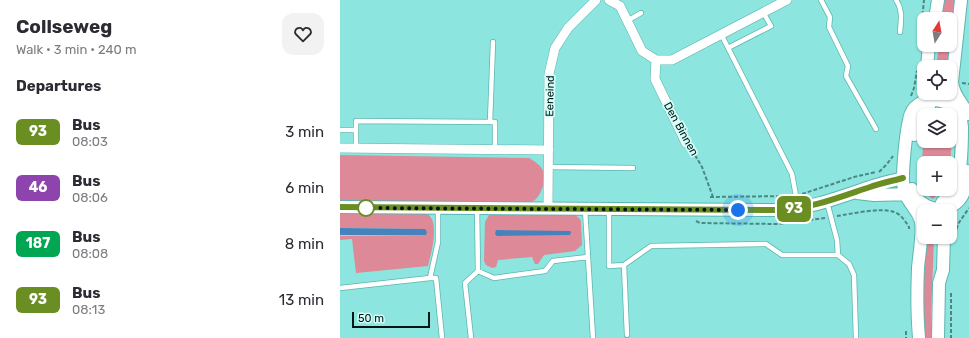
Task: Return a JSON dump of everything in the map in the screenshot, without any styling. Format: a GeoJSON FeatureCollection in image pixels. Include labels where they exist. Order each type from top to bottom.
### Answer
{"type":"FeatureCollection","features":[{"type":"Feature","properties":{"kind":"main road"},"geometry":{"type":"LineString","coordinates":[[936,12],[938,0]]}},
{"type":"Feature","properties":{"kind":"main road"},"geometry":{"type":"LineString","coordinates":[[942,204],[941,202],[954,191],[958,179],[962,127],[966,116],[952,90],[961,0]]}},
{"type":"Feature","properties":{"kind":"main road"},"geometry":{"type":"LineString","coordinates":[[919,338],[918,282],[921,222],[903,178],[909,116],[924,100]]}},
{"type":"Feature","properties":{"kind":"main road"},"geometry":{"type":"LineString","coordinates":[[909,194],[915,125],[918,118],[928,107],[927,100]]}},
{"type":"Feature","properties":{"kind":"main road"},"geometry":{"type":"LineString","coordinates":[[937,100],[946,102],[966,116]]}},
{"type":"Feature","properties":{"kind":"main road"},"geometry":{"type":"LineString","coordinates":[[952,204],[960,199],[965,189],[969,142]]}},
{"type":"Feature","properties":{"kind":"main road"},"geometry":{"type":"LineString","coordinates":[[340,207],[778,210],[796,209],[827,202],[869,187],[903,178]]}},
{"type":"Feature","properties":{"kind":"main road"},"geometry":{"type":"LineString","coordinates":[[854,193],[874,195],[909,194],[923,204]]}},
{"type":"Feature","properties":{"kind":"main road"},"geometry":{"type":"LineString","coordinates":[[938,244],[936,270],[939,283],[938,338]]}},
{"type":"Feature","properties":{"kind":"main road"},"geometry":{"type":"LineString","coordinates":[[939,283],[949,244]]}},
{"type":"Feature","properties":{"kind":"street","name":"Eeneind"},"geometry":{"type":"LineString","coordinates":[[548,208],[549,74],[555,48],[568,28],[596,0]]}},
{"type":"Feature","properties":{"kind":"street"},"geometry":{"type":"LineString","coordinates":[[609,0],[620,6],[642,51],[656,60],[672,60],[787,0]]}},
{"type":"Feature","properties":{"kind":"street","name":"Den Binnen"},"geometry":{"type":"LineString","coordinates":[[656,60],[655,80],[686,143]]}},
{"type":"Feature","properties":{"kind":"street"},"geometry":{"type":"LineString","coordinates":[[340,148],[549,150]]}},
{"type":"Feature","properties":{"kind":"lane"},"geometry":{"type":"LineString","coordinates":[[821,0],[830,17],[829,27],[848,66],[846,76],[876,129]]}},
{"type":"Feature","properties":{"kind":"lane"},"geometry":{"type":"LineString","coordinates":[[896,0],[900,6],[902,15],[900,32]]}},
{"type":"Feature","properties":{"kind":"lane"},"geometry":{"type":"LineString","coordinates":[[728,48],[771,26],[764,12]]}},
{"type":"Feature","properties":{"kind":"lane"},"geometry":{"type":"LineString","coordinates":[[627,21],[641,13]]}},
{"type":"Feature","properties":{"kind":"lane"},"geometry":{"type":"LineString","coordinates":[[721,34],[792,174],[796,196],[796,209]]}},
{"type":"Feature","properties":{"kind":"lane"},"geometry":{"type":"LineString","coordinates":[[490,122],[493,42]]}},
{"type":"Feature","properties":{"kind":"lane"},"geometry":{"type":"LineString","coordinates":[[356,148],[356,121],[495,122],[495,149]]}},
{"type":"Feature","properties":{"kind":"lane"},"geometry":{"type":"LineString","coordinates":[[340,130],[356,130]]}},
{"type":"Feature","properties":{"kind":"lane"},"geometry":{"type":"LineString","coordinates":[[549,168],[633,168]]}},
{"type":"Feature","properties":{"kind":"lane"},"geometry":{"type":"LineString","coordinates":[[827,202],[837,240],[838,255]]}},
{"type":"Feature","properties":{"kind":"lane"},"geometry":{"type":"LineString","coordinates":[[430,278],[438,242],[438,208]]}},
{"type":"Feature","properties":{"kind":"lane"},"geometry":{"type":"LineString","coordinates":[[471,338],[465,283],[478,271],[476,208]]}},
{"type":"Feature","properties":{"kind":"lane"},"geometry":{"type":"LineString","coordinates":[[585,209],[592,338]]}},
{"type":"Feature","properties":{"kind":"lane"},"geometry":{"type":"LineString","coordinates":[[609,210],[609,266],[624,265],[651,246],[766,244],[782,255],[838,255],[849,264],[854,275],[856,338]]}},
{"type":"Feature","properties":{"kind":"lane"},"geometry":{"type":"LineString","coordinates":[[478,271],[494,278],[545,271],[553,261],[588,257]]}},
{"type":"Feature","properties":{"kind":"lane"},"geometry":{"type":"LineString","coordinates":[[624,265],[627,335]]}},
{"type":"Feature","properties":{"kind":"lane"},"geometry":{"type":"LineString","coordinates":[[340,288],[436,278],[442,338]]}},
{"type":"Feature","properties":{"kind":"path"},"geometry":{"type":"LineString","coordinates":[[969,78],[969,84]]}},
{"type":"Feature","properties":{"kind":"path","name":"Den Binnen"},"geometry":{"type":"LineString","coordinates":[[686,143],[702,167],[713,197]]}},
{"type":"Feature","properties":{"kind":"path"},"geometry":{"type":"LineString","coordinates":[[778,197],[796,196],[854,176],[879,172]]}},
{"type":"Feature","properties":{"kind":"path"},"geometry":{"type":"LineString","coordinates":[[957,226],[969,208]]}},
{"type":"Feature","properties":{"kind":"path"},"geometry":{"type":"LineString","coordinates":[[884,210],[899,214],[909,227]]}},
{"type":"Feature","properties":{"kind":"path"},"geometry":{"type":"LineString","coordinates":[[951,290],[951,338]]}},
{"type":"Feature","properties":{"kind":"shaded area"},"geometry":{"type":"Polygon","coordinates":[[[944,0],[955,0],[954,12],[943,12],[944,0]]]}},
{"type":"Feature","properties":{"kind":"shaded area"},"geometry":{"type":"Polygon","coordinates":[[[938,52],[950,52],[950,60],[937,60],[938,52]]]}},
{"type":"Feature","properties":{"kind":"shaded area"},"geometry":{"type":"Polygon","coordinates":[[[923,148],[951,148],[951,156],[922,156],[923,148]]]}},
{"type":"Feature","properties":{"kind":"shaded area"},"geometry":{"type":"Polygon","coordinates":[[[340,155],[529,158],[541,167],[544,175],[544,182],[536,199],[524,204],[340,203],[340,155]]]}},
{"type":"Feature","properties":{"kind":"shaded area"},"geometry":{"type":"Polygon","coordinates":[[[340,212],[426,213],[431,217],[434,230],[433,245],[428,266],[356,273],[352,239],[340,240],[340,236],[425,235],[427,232],[424,229],[340,228],[340,212]]]}},
{"type":"Feature","properties":{"kind":"shaded area"},"geometry":{"type":"Polygon","coordinates":[[[492,213],[574,214],[580,219],[581,222],[582,245],[575,251],[544,255],[538,264],[535,264],[532,257],[498,260],[496,267],[492,268],[486,265],[484,261],[485,222],[492,213]]]}},
{"type":"Feature","properties":{"kind":"shaded area"},"geometry":{"type":"Polygon","coordinates":[[[926,244],[934,244],[931,314],[932,338],[922,338],[921,289],[926,244]]]}},
{"type":"Feature","properties":{"kind":"water"},"geometry":{"type":"Polygon","coordinates":[[[340,228],[425,229],[427,232],[426,235],[340,235],[340,228]]]}},
{"type":"Feature","properties":{"kind":"water"},"geometry":{"type":"Polygon","coordinates":[[[496,230],[571,232],[570,235],[497,236],[495,234],[496,230]]]}},
{"type":"Feature","properties":{"kind":"bus line","name":"93"},"geometry":{"type":"LineString","coordinates":[[340,207],[778,210],[805,208],[881,183],[903,178]]}},
{"type":"Feature","properties":{"kind":"route"},"geometry":{"type":"LineString","coordinates":[[366,208],[738,210]]}}]}
